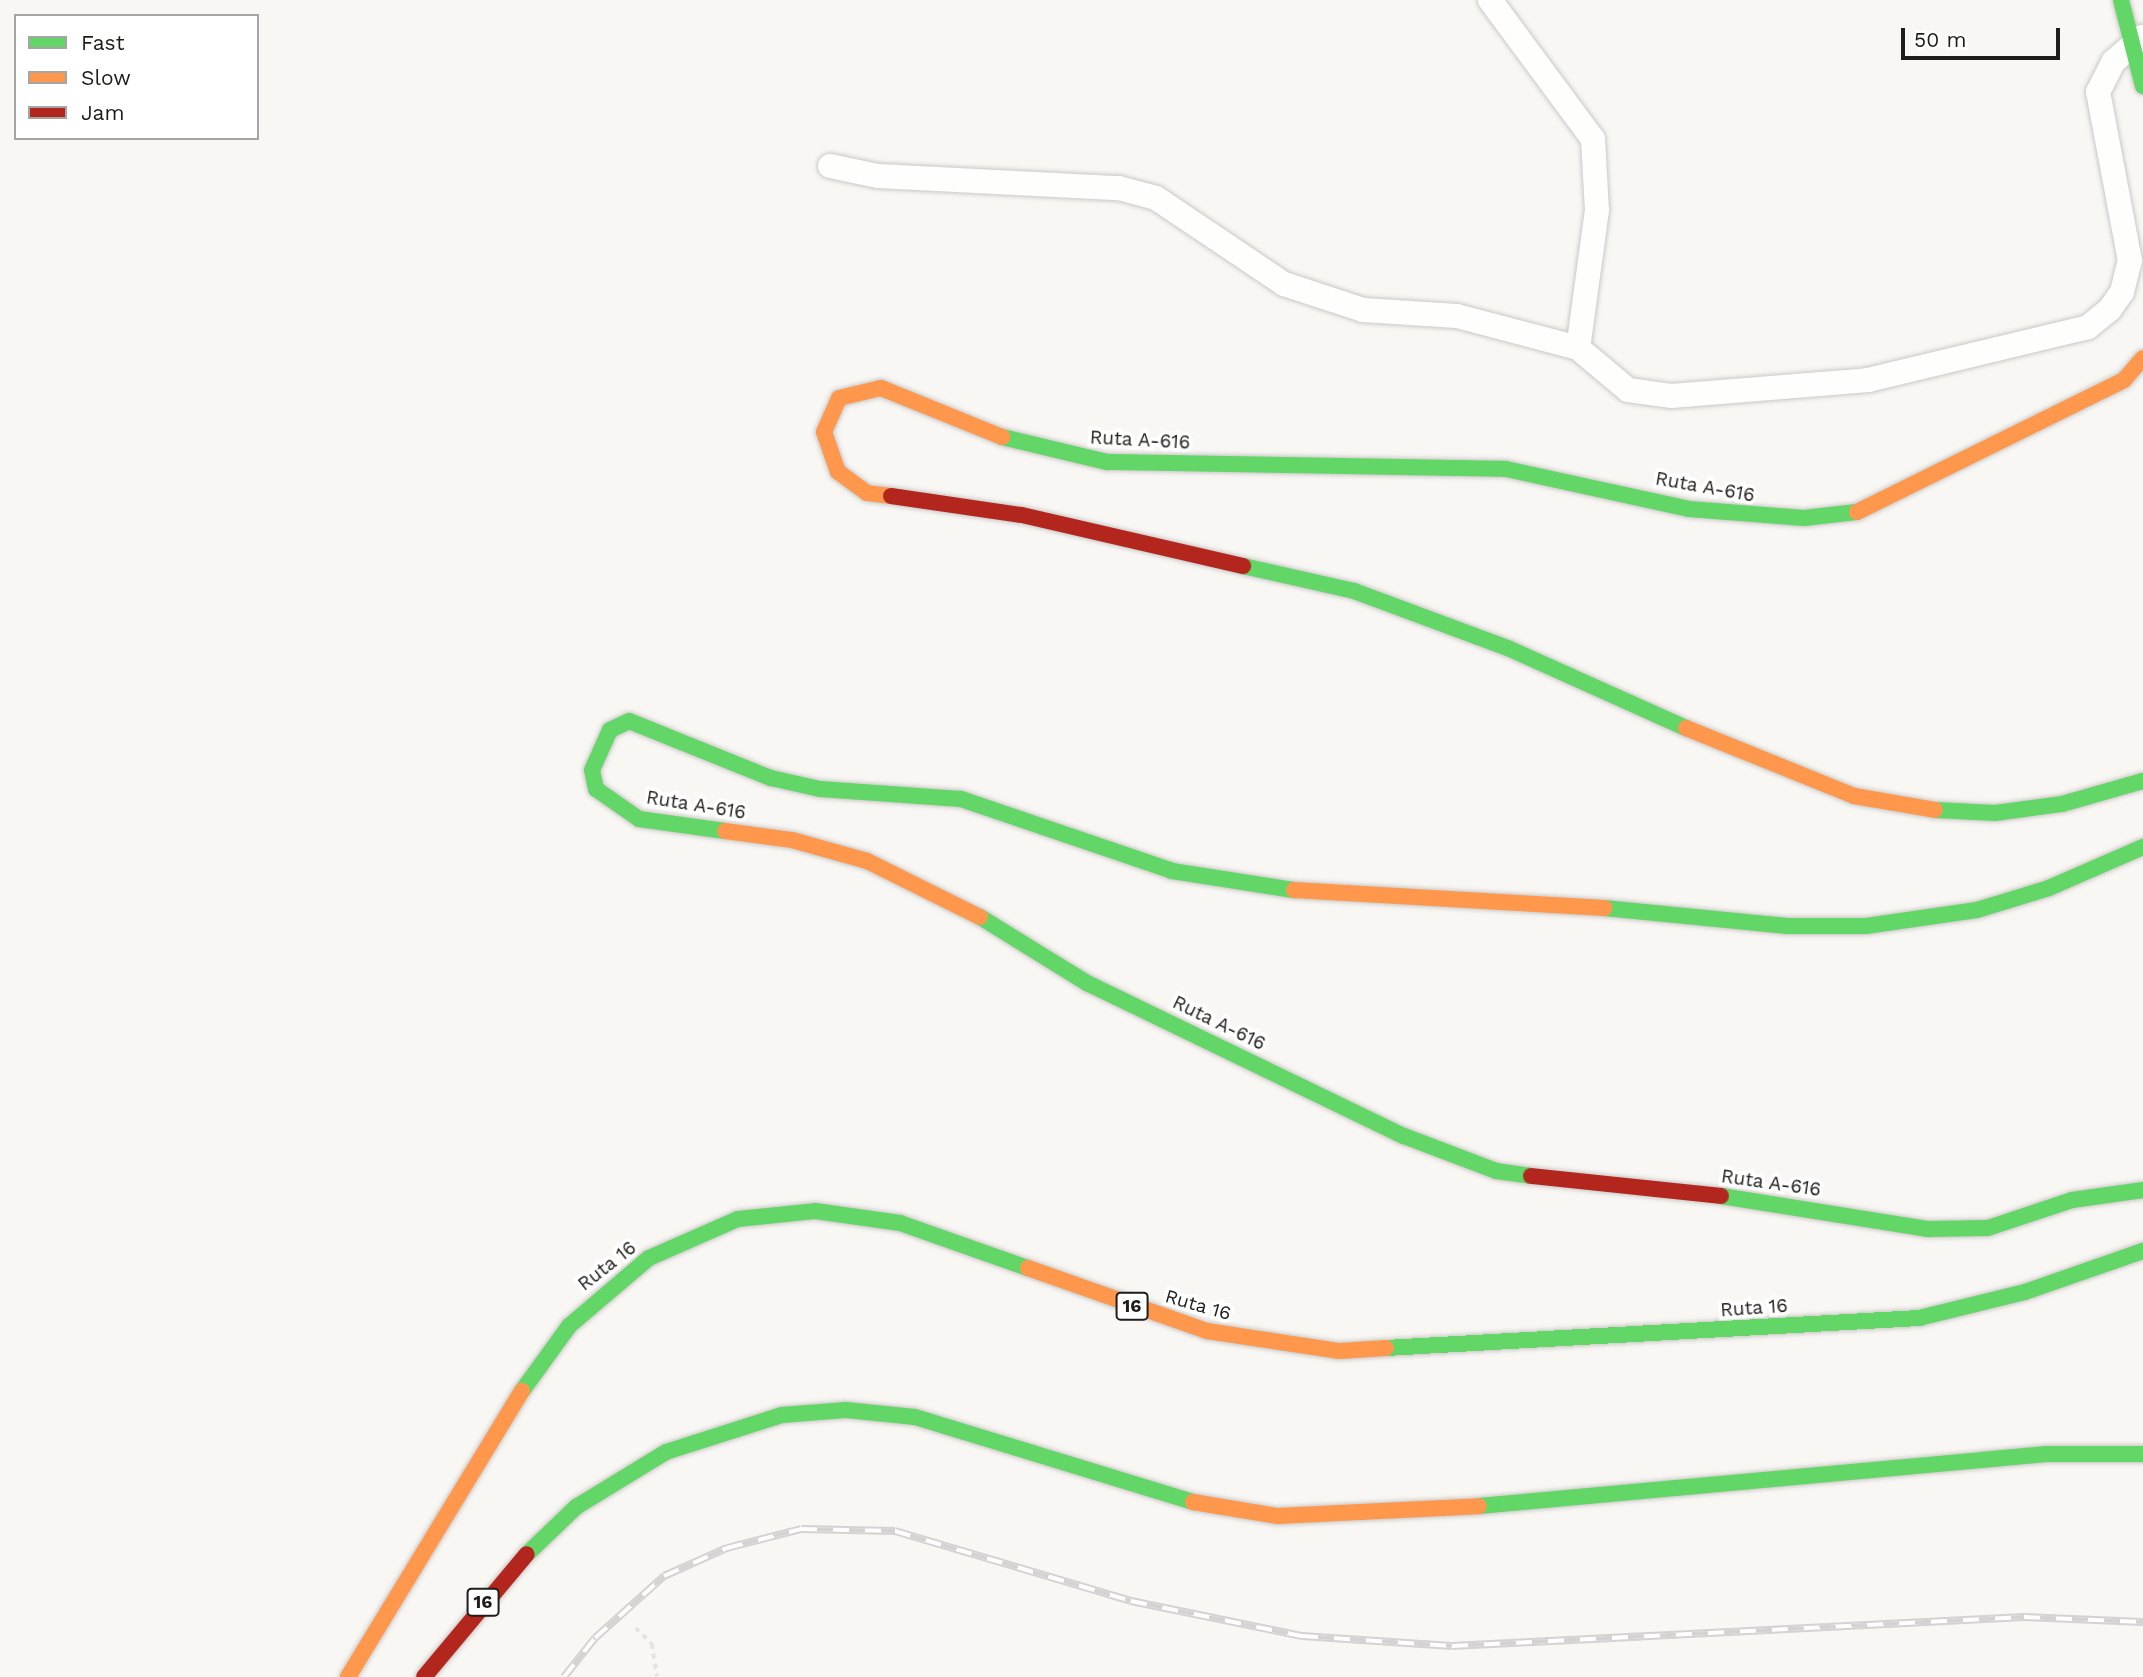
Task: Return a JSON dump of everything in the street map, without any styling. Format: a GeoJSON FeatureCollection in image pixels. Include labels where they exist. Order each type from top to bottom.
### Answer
{"type":"FeatureCollection","features":[{"type":"Feature","properties":{"kind":"main road"},"geometry":{"type":"LineString","coordinates":[[2121,0],[2138,41],[2143,86]]}},
{"type":"Feature","properties":{"kind":"main road","name":"Ruta A-616"},"geometry":{"type":"LineString","coordinates":[[2143,358],[2123,380],[1907,492],[1856,512],[1804,518],[1689,509],[1506,469],[1107,462],[1017,443],[881,388],[839,398],[824,432],[838,472],[867,493],[1022,515],[1354,591],[1510,649],[1767,765],[1854,796],[1931,810],[1996,813],[2062,804],[2143,781]]}},
{"type":"Feature","properties":{"kind":"main road","name":"Ruta A-616"},"geometry":{"type":"LineString","coordinates":[[2143,847],[2049,888],[1977,910],[1880,925],[1787,926],[1559,903],[1249,888],[1172,871],[961,799],[820,789],[771,778],[629,721],[610,730],[597,746],[592,769],[596,789],[639,819],[792,840],[867,861],[936,890],[1087,983],[1404,1136],[1496,1171],[1620,1190],[1724,1196],[1928,1229],[1988,1228],[2072,1200],[2143,1190]]}},
{"type":"Feature","properties":{"kind":"main road","name":"Ruta 16"},"geometry":{"type":"LineString","coordinates":[[348,1677],[523,1390],[569,1326],[649,1258],[738,1219],[815,1211],[900,1223],[1207,1331],[1340,1351],[1919,1318],[2025,1292],[2143,1251]]}},
{"type":"Feature","properties":{"kind":"main road","name":"16"},"geometry":{"type":"LineString","coordinates":[[424,1677],[547,1531],[639,1466],[751,1421],[846,1410],[915,1416],[1173,1500],[1278,1516],[1389,1514],[2047,1454],[2143,1454]]}},
{"type":"Feature","properties":{"kind":"street"},"geometry":{"type":"LineString","coordinates":[[1490,0],[1593,139],[1597,210],[1578,348]]}},
{"type":"Feature","properties":{"kind":"street"},"geometry":{"type":"LineString","coordinates":[[830,166],[878,176],[1119,188],[1156,198],[1284,284],[1338,303],[1457,316],[1578,348],[1628,390],[1671,396],[1868,380],[2088,327],[2122,292],[2130,261],[2098,92],[2113,62],[2138,41]]}},
{"type":"Feature","properties":{"kind":"path"},"geometry":{"type":"LineString","coordinates":[[636,1628],[652,1644],[657,1677]]}},
{"type":"Feature","properties":{"kind":"railway"},"geometry":{"type":"LineString","coordinates":[[564,1677],[595,1638],[664,1576],[727,1548],[801,1529],[895,1531],[1131,1601],[1302,1636],[1452,1646],[2024,1617],[2143,1622]]}},
{"type":"Feature","properties":{"kind":"traffic: fast"},"geometry":{"type":"LineString","coordinates":[[2121,0],[2143,86]]}},
{"type":"Feature","properties":{"kind":"traffic: fast"},"geometry":{"type":"LineString","coordinates":[[1002,437],[1107,462],[1506,469],[1689,509],[1804,518],[1857,512]]}},
{"type":"Feature","properties":{"kind":"traffic: fast"},"geometry":{"type":"LineString","coordinates":[[1243,566],[1354,591],[1510,649],[1686,728]]}},
{"type":"Feature","properties":{"kind":"traffic: fast"},"geometry":{"type":"LineString","coordinates":[[725,831],[639,819],[596,789],[592,770],[610,730],[629,721],[771,778],[820,789],[961,799],[1172,871],[1294,890]]}},
{"type":"Feature","properties":{"kind":"traffic: fast"},"geometry":{"type":"LineString","coordinates":[[1935,810],[1995,813],[2062,804],[2143,781]]}},
{"type":"Feature","properties":{"kind":"traffic: fast"},"geometry":{"type":"LineString","coordinates":[[1604,908],[1787,926],[1866,926],[1977,910],[2049,888],[2143,847]]}},
{"type":"Feature","properties":{"kind":"traffic: fast"},"geometry":{"type":"LineString","coordinates":[[980,917],[1087,983],[1404,1136],[1496,1171],[1531,1176]]}},
{"type":"Feature","properties":{"kind":"traffic: fast"},"geometry":{"type":"LineString","coordinates":[[1721,1196],[1928,1229],[1988,1228],[2072,1200],[2143,1190]]}},
{"type":"Feature","properties":{"kind":"traffic: fast"},"geometry":{"type":"LineString","coordinates":[[522,1391],[569,1326],[649,1258],[738,1219],[815,1211],[900,1223],[1028,1268]]}},
{"type":"Feature","properties":{"kind":"traffic: fast"},"geometry":{"type":"LineString","coordinates":[[1386,1348],[1919,1318],[2025,1292],[2143,1251]]}},
{"type":"Feature","properties":{"kind":"traffic: fast"},"geometry":{"type":"LineString","coordinates":[[527,1554],[576,1507],[666,1452],[782,1415],[846,1410],[915,1417],[1193,1502]]}},
{"type":"Feature","properties":{"kind":"traffic: fast"},"geometry":{"type":"LineString","coordinates":[[1479,1506],[2047,1454],[2143,1454]]}},
{"type":"Feature","properties":{"kind":"traffic: slow"},"geometry":{"type":"LineString","coordinates":[[1857,512],[2124,380],[2143,358]]}},
{"type":"Feature","properties":{"kind":"traffic: slow"},"geometry":{"type":"LineString","coordinates":[[891,496],[867,493],[838,472],[824,432],[839,398],[881,388],[1002,437]]}},
{"type":"Feature","properties":{"kind":"traffic: slow"},"geometry":{"type":"LineString","coordinates":[[1686,728],[1854,796],[1935,810]]}},
{"type":"Feature","properties":{"kind":"traffic: slow"},"geometry":{"type":"LineString","coordinates":[[725,831],[792,840],[867,861],[980,917]]}},
{"type":"Feature","properties":{"kind":"traffic: slow"},"geometry":{"type":"LineString","coordinates":[[1294,890],[1604,908]]}},
{"type":"Feature","properties":{"kind":"traffic: slow"},"geometry":{"type":"LineString","coordinates":[[1028,1268],[1207,1331],[1340,1351],[1386,1348]]}},
{"type":"Feature","properties":{"kind":"traffic: slow"},"geometry":{"type":"LineString","coordinates":[[348,1677],[522,1391]]}},
{"type":"Feature","properties":{"kind":"traffic: slow"},"geometry":{"type":"LineString","coordinates":[[1193,1502],[1278,1516],[1479,1506]]}},
{"type":"Feature","properties":{"kind":"traffic: jam"},"geometry":{"type":"LineString","coordinates":[[891,496],[1022,515],[1243,566]]}},
{"type":"Feature","properties":{"kind":"traffic: jam"},"geometry":{"type":"LineString","coordinates":[[1531,1176],[1721,1196]]}},
{"type":"Feature","properties":{"kind":"traffic: jam"},"geometry":{"type":"LineString","coordinates":[[424,1677],[527,1554]]}}]}
